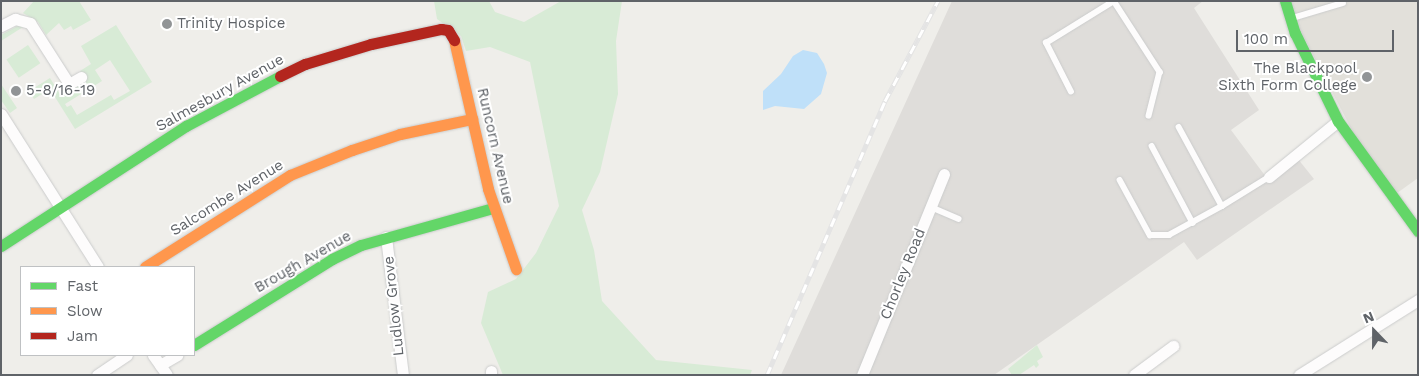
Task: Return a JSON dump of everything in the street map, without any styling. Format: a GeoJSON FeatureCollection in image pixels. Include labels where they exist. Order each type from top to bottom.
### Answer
{"type":"FeatureCollection","features":[{"type":"Feature","properties":{"kind":"street"},"geometry":{"type":"LineString","coordinates":[[1285,1],[1295,33],[1338,121],[1418,231]]}},
{"type":"Feature","properties":{"kind":"street"},"geometry":{"type":"LineString","coordinates":[[1,26],[15,19],[30,23],[64,87],[81,77]]}},
{"type":"Feature","properties":{"kind":"street","name":"Salmesbury Avenue"},"geometry":{"type":"LineString","coordinates":[[1,246],[186,126],[251,90],[305,64],[371,44],[441,29],[448,30]]}},
{"type":"Feature","properties":{"kind":"street","name":"Runcorn Avenue"},"geometry":{"type":"LineString","coordinates":[[448,30],[453,36],[494,208],[516,269]]}},
{"type":"Feature","properties":{"kind":"street"},"geometry":{"type":"LineString","coordinates":[[1,114],[97,266]]}},
{"type":"Feature","properties":{"kind":"street","name":"Salcombe Avenue"},"geometry":{"type":"LineString","coordinates":[[147,266],[290,175],[352,150],[400,134],[472,119]]}},
{"type":"Feature","properties":{"kind":"street"},"geometry":{"type":"LineString","coordinates":[[1269,177],[1338,121]]}},
{"type":"Feature","properties":{"kind":"street","name":"Chorley Road"},"geometry":{"type":"LineString","coordinates":[[862,375],[944,174]]}},
{"type":"Feature","properties":{"kind":"street","name":"Brough Avenue"},"geometry":{"type":"LineString","coordinates":[[195,343],[332,259],[361,245],[494,208]]}},
{"type":"Feature","properties":{"kind":"street","name":"Ludlow Grove"},"geometry":{"type":"LineString","coordinates":[[386,237],[403,375]]}},
{"type":"Feature","properties":{"kind":"street"},"geometry":{"type":"LineString","coordinates":[[1300,375],[1418,300]]}},
{"type":"Feature","properties":{"kind":"street"},"geometry":{"type":"LineString","coordinates":[[1134,375],[1173,346]]}},
{"type":"Feature","properties":{"kind":"street"},"geometry":{"type":"LineString","coordinates":[[98,375],[126,356]]}},
{"type":"Feature","properties":{"kind":"street"},"geometry":{"type":"LineString","coordinates":[[154,356],[164,370],[176,356]]}},
{"type":"Feature","properties":{"kind":"lane"},"geometry":{"type":"LineString","coordinates":[[1071,92],[1046,43],[1114,1],[1160,72],[1150,116]]}},
{"type":"Feature","properties":{"kind":"lane"},"geometry":{"type":"LineString","coordinates":[[1291,19],[1342,2]]}},
{"type":"Feature","properties":{"kind":"lane"},"geometry":{"type":"LineString","coordinates":[[1179,127],[1222,206]]}},
{"type":"Feature","properties":{"kind":"lane"},"geometry":{"type":"LineString","coordinates":[[1152,146],[1193,223]]}},
{"type":"Feature","properties":{"kind":"lane"},"geometry":{"type":"LineString","coordinates":[[1120,180],[1150,235],[1169,235],[1193,223],[1269,177]]}},
{"type":"Feature","properties":{"kind":"lane"},"geometry":{"type":"LineString","coordinates":[[930,208],[959,219]]}},
{"type":"Feature","properties":{"kind":"shaded area"},"geometry":{"type":"Polygon","coordinates":[[[952,1],[1203,1],[1194,8],[1259,110],[1231,130],[1269,181],[1298,159],[1314,179],[1197,260],[1184,242],[994,375],[781,375],[952,1]]]}},
{"type":"Feature","properties":{"kind":"shaded area","name":"The Blackpool Sixth Form College"},"geometry":{"type":"Polygon","coordinates":[[[1285,1],[1418,1],[1418,178],[1393,196],[1371,167],[1285,1]]]}},
{"type":"Feature","properties":{"kind":"green space"},"geometry":{"type":"Polygon","coordinates":[[[34,1],[79,1],[91,20],[73,30],[71,26],[64,30],[59,23],[46,35],[38,22],[23,13],[34,1]]]}},
{"type":"Feature","properties":{"kind":"green space"},"geometry":{"type":"Polygon","coordinates":[[[434,1],[489,1],[495,12],[524,22],[561,1],[622,1],[616,41],[618,94],[600,172],[582,210],[594,250],[602,301],[656,360],[752,370],[750,375],[503,375],[481,323],[488,292],[516,279],[536,253],[559,206],[530,62],[490,47],[466,51],[461,36],[437,19],[434,1]]]}},
{"type":"Feature","properties":{"kind":"green space"},"geometry":{"type":"Polygon","coordinates":[[[19,25],[23,27],[1,41],[1,35],[19,25]]]}},
{"type":"Feature","properties":{"kind":"green space"},"geometry":{"type":"Polygon","coordinates":[[[116,25],[152,82],[75,129],[50,89],[34,99],[29,91],[50,78],[61,96],[86,81],[80,71],[91,64],[81,46],[116,25]],[[110,60],[95,70],[102,81],[65,104],[67,107],[71,105],[77,115],[111,95],[114,100],[130,91],[110,60]]]}},
{"type":"Feature","properties":{"kind":"green space"},"geometry":{"type":"Polygon","coordinates":[[[28,45],[40,63],[19,78],[6,60],[28,45]]]}},
{"type":"Feature","properties":{"kind":"green space"},"geometry":{"type":"Polygon","coordinates":[[[1,84],[17,108],[10,113],[1,100],[1,84]]]}},
{"type":"Feature","properties":{"kind":"green space"},"geometry":{"type":"Polygon","coordinates":[[[1037,345],[1043,357],[1037,361],[1039,365],[1036,368],[1034,365],[1019,375],[1012,375],[1008,369],[1037,345]]]}},
{"type":"Feature","properties":{"kind":"water"},"geometry":{"type":"Polygon","coordinates":[[[803,50],[817,53],[824,64],[827,73],[821,94],[804,109],[775,106],[763,110],[763,91],[781,74],[793,56],[803,50]]]}},
{"type":"Feature","properties":{"kind":"railway"},"geometry":{"type":"LineString","coordinates":[[767,375],[885,101],[938,1]]}},
{"type":"Feature","properties":{"kind":"traffic: fast"},"geometry":{"type":"LineString","coordinates":[[1285,1],[1295,33],[1338,121],[1418,231]]}},
{"type":"Feature","properties":{"kind":"traffic: fast"},"geometry":{"type":"LineString","coordinates":[[1,246],[186,126],[280,76]]}},
{"type":"Feature","properties":{"kind":"traffic: fast"},"geometry":{"type":"LineString","coordinates":[[195,344],[332,259],[361,245],[493,208]]}},
{"type":"Feature","properties":{"kind":"traffic: slow"},"geometry":{"type":"LineString","coordinates":[[454,40],[488,189],[516,269]]}},
{"type":"Feature","properties":{"kind":"traffic: slow"},"geometry":{"type":"LineString","coordinates":[[147,266],[290,175],[352,150],[400,134],[472,119]]}},
{"type":"Feature","properties":{"kind":"traffic: jam"},"geometry":{"type":"LineString","coordinates":[[280,76],[305,64],[371,44],[441,29],[448,30],[454,40]]}},
{"type":"Feature","properties":{"kind":"place","name":"Trinity Hospice"},"geometry":{"type":"Point","coordinates":[167,24]}},
{"type":"Feature","properties":{"kind":"place","name":"The Blackpool Sixth Form College"},"geometry":{"type":"Point","coordinates":[1367,77]}},
{"type":"Feature","properties":{"kind":"place","name":"5-8/16-19"},"geometry":{"type":"Point","coordinates":[16,91]}}]}
